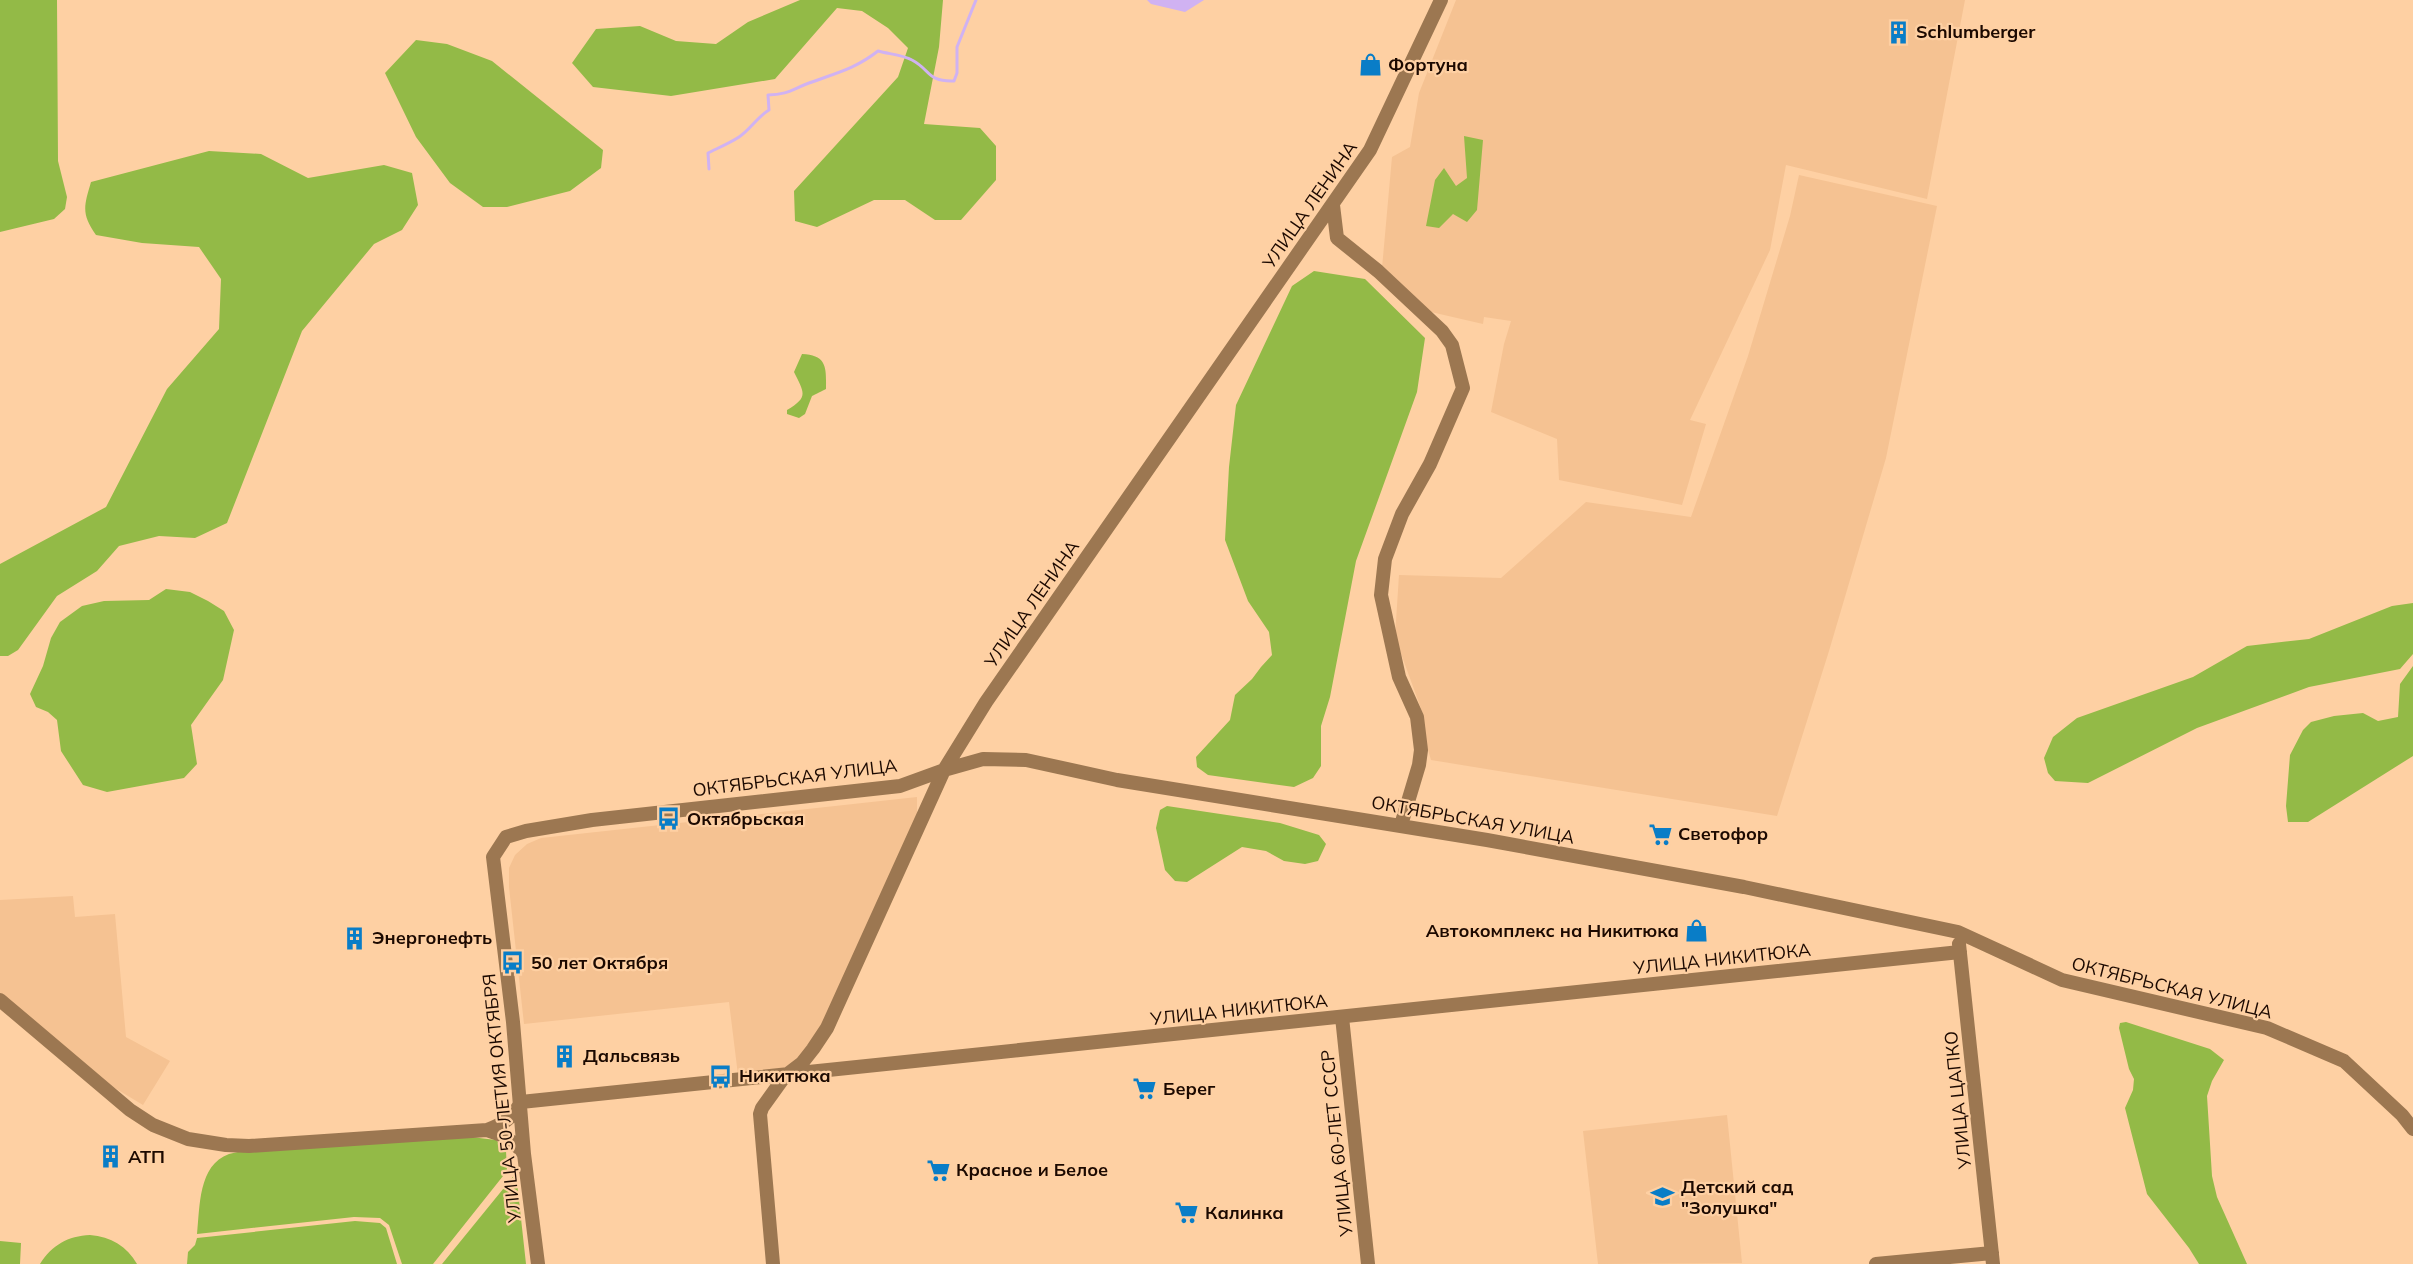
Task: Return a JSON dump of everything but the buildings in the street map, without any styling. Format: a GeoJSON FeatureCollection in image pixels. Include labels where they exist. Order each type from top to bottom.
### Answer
{"type":"FeatureCollection","features":[{"type":"Feature","properties":{"kind":"street","name":"УЛИЦА ЛЕНИНА"},"geometry":{"type":"LineString","coordinates":[[773,1264],[760,1114],[785,1076],[802,1063],[827,1028],[944,770],[1018,655],[1220,362],[1370,150],[1441,0]]}},
{"type":"Feature","properties":{"kind":"street"},"geometry":{"type":"LineString","coordinates":[[1333,205],[1337,238]]}},
{"type":"Feature","properties":{"kind":"street"},"geometry":{"type":"LineString","coordinates":[[1311,236],[1324,234],[1337,238],[1378,271],[1442,331],[1452,345],[1463,388],[1430,464],[1402,514],[1385,559],[1381,595],[1399,677],[1417,717],[1421,750],[1419,765],[1401,825]]}},
{"type":"Feature","properties":{"kind":"street","name":"ОКТЯБРЬСКАЯ УЛИЦА"},"geometry":{"type":"LineString","coordinates":[[493,857],[506,837],[526,831],[591,820],[900,786],[983,759],[1026,760],[1117,780],[1401,825],[1744,887],[1958,932],[2062,980],[2267,1028],[2289,1037],[2344,1061],[2402,1115],[2413,1129]]}},
{"type":"Feature","properties":{"kind":"street","name":"УЛИЦА 50-ЛЕТИЯ ОКТЯБРЯ"},"geometry":{"type":"LineString","coordinates":[[493,857],[521,1102],[524,1154],[538,1264]]}},
{"type":"Feature","properties":{"kind":"street","name":"УЛИЦА ЦАПКО"},"geometry":{"type":"LineString","coordinates":[[1958,932],[1993,1258]]}},
{"type":"Feature","properties":{"kind":"street","name":"УЛИЦА НИКИТЮКА"},"geometry":{"type":"LineString","coordinates":[[521,1102],[1960,952]]}},
{"type":"Feature","properties":{"kind":"street"},"geometry":{"type":"LineString","coordinates":[[0,1000],[118,1101],[153,1125],[188,1139],[249,1146],[486,1130],[501,1125],[515,1113],[521,1102]]}},
{"type":"Feature","properties":{"kind":"street","name":"УЛИЦА 60-ЛЕТ СССР"},"geometry":{"type":"LineString","coordinates":[[1342,1017],[1368,1264]]}},
{"type":"Feature","properties":{"kind":"street"},"geometry":{"type":"LineString","coordinates":[[486,1130],[503,1135],[516,1143],[524,1154]]}},
{"type":"Feature","properties":{"kind":"street"},"geometry":{"type":"LineString","coordinates":[[1876,1264],[1993,1258]]}},
{"type":"Feature","properties":{"kind":"shaded area"},"geometry":{"type":"Polygon","coordinates":[[[1147,0],[1204,0],[1185,12],[1151,4],[1147,0]]]}},
{"type":"Feature","properties":{"kind":"shaded area"},"geometry":{"type":"Polygon","coordinates":[[[1456,0],[1965,0],[1927,199],[1786,165],[1770,250],[1690,420],[1706,424],[1682,505],[1559,480],[1557,439],[1491,412],[1504,344],[1511,321],[1484,317],[1483,324],[1431,312],[1382,268],[1392,157],[1410,147],[1419,93],[1456,0]]]}},
{"type":"Feature","properties":{"kind":"shaded area"},"geometry":{"type":"Polygon","coordinates":[[[1799,175],[1937,206],[1886,458],[1777,816],[1431,760],[1426,743],[1423,714],[1395,637],[1399,575],[1501,578],[1586,502],[1691,517],[1748,356],[1790,216],[1799,175]]]}},
{"type":"Feature","properties":{"kind":"shaded area"},"geometry":{"type":"Polygon","coordinates":[[[917,797],[917,831],[818,1039],[787,1069],[738,1075],[729,1002],[524,1024],[509,887],[509,868],[515,855],[527,844],[541,838],[917,797]]]}},
{"type":"Feature","properties":{"kind":"shaded area"},"geometry":{"type":"Polygon","coordinates":[[[73,896],[75,917],[115,914],[126,1037],[170,1061],[143,1105],[113,1087],[0,995],[0,900],[73,896]]]}},
{"type":"Feature","properties":{"kind":"shaded area","name":"Детский сад \"Золушка\""},"geometry":{"type":"Polygon","coordinates":[[[1727,1115],[1742,1263],[1598,1264],[1583,1131],[1727,1115]]]}},
{"type":"Feature","properties":{"kind":"green space"},"geometry":{"type":"Polygon","coordinates":[[[0,0],[57,0],[58,161],[67,197],[65,209],[54,219],[0,232],[0,0]]]}},
{"type":"Feature","properties":{"kind":"green space"},"geometry":{"type":"Polygon","coordinates":[[[800,0],[943,0],[939,47],[924,124],[980,128],[996,146],[996,180],[961,220],[935,220],[905,200],[874,200],[817,227],[795,221],[794,191],[898,77],[908,48],[888,28],[862,11],[837,8],[775,79],[671,96],[593,87],[572,63],[596,29],[640,26],[676,41],[716,44],[748,22],[800,0]]]}},
{"type":"Feature","properties":{"kind":"green space"},"geometry":{"type":"Polygon","coordinates":[[[416,40],[447,44],[492,61],[603,150],[601,168],[570,191],[507,207],[483,207],[450,183],[416,137],[385,73],[416,40]]]}},
{"type":"Feature","properties":{"kind":"green space"},"geometry":{"type":"Polygon","coordinates":[[[1464,136],[1483,140],[1477,210],[1467,222],[1453,214],[1439,228],[1426,226],[1435,180],[1444,168],[1456,186],[1467,178],[1464,136]]]}},
{"type":"Feature","properties":{"kind":"green space"},"geometry":{"type":"Polygon","coordinates":[[[209,151],[261,154],[308,178],[384,165],[412,173],[418,205],[402,230],[374,244],[302,331],[227,523],[195,538],[159,536],[119,546],[97,571],[57,596],[18,650],[8,656],[0,656],[0,564],[106,507],[167,389],[219,329],[221,279],[199,247],[142,243],[96,235],[85,210],[91,182],[209,151]]]}},
{"type":"Feature","properties":{"kind":"green space"},"geometry":{"type":"Polygon","coordinates":[[[1314,271],[1365,279],[1425,338],[1417,392],[1356,561],[1330,697],[1321,726],[1321,766],[1313,778],[1294,787],[1208,775],[1197,767],[1196,757],[1230,720],[1235,695],[1272,655],[1269,632],[1248,601],[1225,540],[1229,467],[1236,405],[1292,286],[1314,271]]]}},
{"type":"Feature","properties":{"kind":"green space"},"geometry":{"type":"Polygon","coordinates":[[[802,354],[817,357],[824,364],[826,389],[812,396],[805,414],[799,418],[787,414],[787,410],[801,398],[802,390],[794,372],[802,354]]]}},
{"type":"Feature","properties":{"kind":"green space"},"geometry":{"type":"Polygon","coordinates":[[[166,589],[190,592],[208,601],[224,611],[234,630],[223,680],[191,725],[197,764],[184,778],[107,792],[83,785],[61,751],[57,720],[48,712],[36,707],[30,694],[43,666],[51,638],[60,622],[82,606],[104,601],[149,600],[166,589]]]}},
{"type":"Feature","properties":{"kind":"green space"},"geometry":{"type":"Polygon","coordinates":[[[2413,603],[2413,654],[2400,669],[2309,687],[2197,728],[2088,783],[2055,781],[2048,773],[2044,758],[2053,737],[2077,718],[2193,677],[2247,646],[2309,639],[2392,606],[2413,603]]]}},
{"type":"Feature","properties":{"kind":"green space"},"geometry":{"type":"Polygon","coordinates":[[[2413,666],[2413,756],[2308,822],[2288,822],[2286,806],[2290,755],[2303,730],[2311,722],[2334,716],[2363,713],[2378,721],[2398,717],[2400,684],[2413,666]]]}},
{"type":"Feature","properties":{"kind":"green space"},"geometry":{"type":"Polygon","coordinates":[[[1167,806],[1280,823],[1319,835],[1326,844],[1318,861],[1305,864],[1284,861],[1266,851],[1242,847],[1187,882],[1175,881],[1165,870],[1156,828],[1160,810],[1167,806]]]}},
{"type":"Feature","properties":{"kind":"green space"},"geometry":{"type":"Polygon","coordinates":[[[2126,1022],[2210,1049],[2224,1060],[2212,1081],[2207,1096],[2212,1176],[2217,1197],[2247,1264],[2199,1264],[2147,1194],[2125,1108],[2133,1090],[2134,1079],[2129,1069],[2119,1028],[2120,1023],[2126,1022]]]}},
{"type":"Feature","properties":{"kind":"green space"},"geometry":{"type":"Polygon","coordinates":[[[471,1137],[496,1140],[506,1151],[507,1171],[433,1264],[402,1264],[389,1225],[380,1218],[354,1217],[197,1234],[200,1200],[206,1177],[211,1167],[219,1159],[229,1154],[258,1149],[471,1137]]]}},
{"type":"Feature","properties":{"kind":"green space"},"geometry":{"type":"Polygon","coordinates":[[[516,1173],[526,1264],[442,1264],[516,1173]]]}},
{"type":"Feature","properties":{"kind":"green space"},"geometry":{"type":"Polygon","coordinates":[[[355,1221],[380,1223],[386,1228],[397,1264],[187,1264],[188,1252],[195,1245],[197,1238],[355,1221]]]}},
{"type":"Feature","properties":{"kind":"green space"},"geometry":{"type":"Polygon","coordinates":[[[90,1235],[105,1238],[123,1247],[137,1264],[40,1264],[61,1243],[75,1237],[90,1235]]]}},
{"type":"Feature","properties":{"kind":"green space"},"geometry":{"type":"Polygon","coordinates":[[[0,1241],[21,1243],[20,1264],[0,1264],[0,1241]]]}},
{"type":"Feature","properties":{"kind":"waterway"},"geometry":{"type":"LineString","coordinates":[[709,169],[708,153],[739,137],[769,110],[768,95],[785,93],[845,70],[878,51],[908,58],[939,80],[954,81],[957,73],[957,47],[976,0]]}},
{"type":"Feature","properties":{"kind":"place","name":"Schlumberger"},"geometry":{"type":"Point","coordinates":[1898,32]}},
{"type":"Feature","properties":{"kind":"place","name":"Фортуна"},"geometry":{"type":"Point","coordinates":[1370,65]}},
{"type":"Feature","properties":{"kind":"place","name":"Октябрьская"},"geometry":{"type":"Point","coordinates":[669,819]}},
{"type":"Feature","properties":{"kind":"place","name":"Светофор"},"geometry":{"type":"Point","coordinates":[1660,834]}},
{"type":"Feature","properties":{"kind":"place","name":"Автокомплекс на Никитюка"},"geometry":{"type":"Point","coordinates":[1697,931]}},
{"type":"Feature","properties":{"kind":"place","name":"Энергонефть"},"geometry":{"type":"Point","coordinates":[354,938]}},
{"type":"Feature","properties":{"kind":"place","name":"50 лет Октября"},"geometry":{"type":"Point","coordinates":[513,963]}},
{"type":"Feature","properties":{"kind":"place","name":"Дальсвязь"},"geometry":{"type":"Point","coordinates":[565,1056]}},
{"type":"Feature","properties":{"kind":"place","name":"Никитюка"},"geometry":{"type":"Point","coordinates":[721,1076]}},
{"type":"Feature","properties":{"kind":"place","name":"Берег"},"geometry":{"type":"Point","coordinates":[1145,1089]}},
{"type":"Feature","properties":{"kind":"place","name":"АТП"},"geometry":{"type":"Point","coordinates":[110,1157]}},
{"type":"Feature","properties":{"kind":"place","name":"Красное и Белое"},"geometry":{"type":"Point","coordinates":[938,1170]}},
{"type":"Feature","properties":{"kind":"place","name":"Детский сад \"Золушка\""},"geometry":{"type":"Point","coordinates":[1663,1197]}},
{"type":"Feature","properties":{"kind":"place","name":"Калинка"},"geometry":{"type":"Point","coordinates":[1187,1213]}}]}
